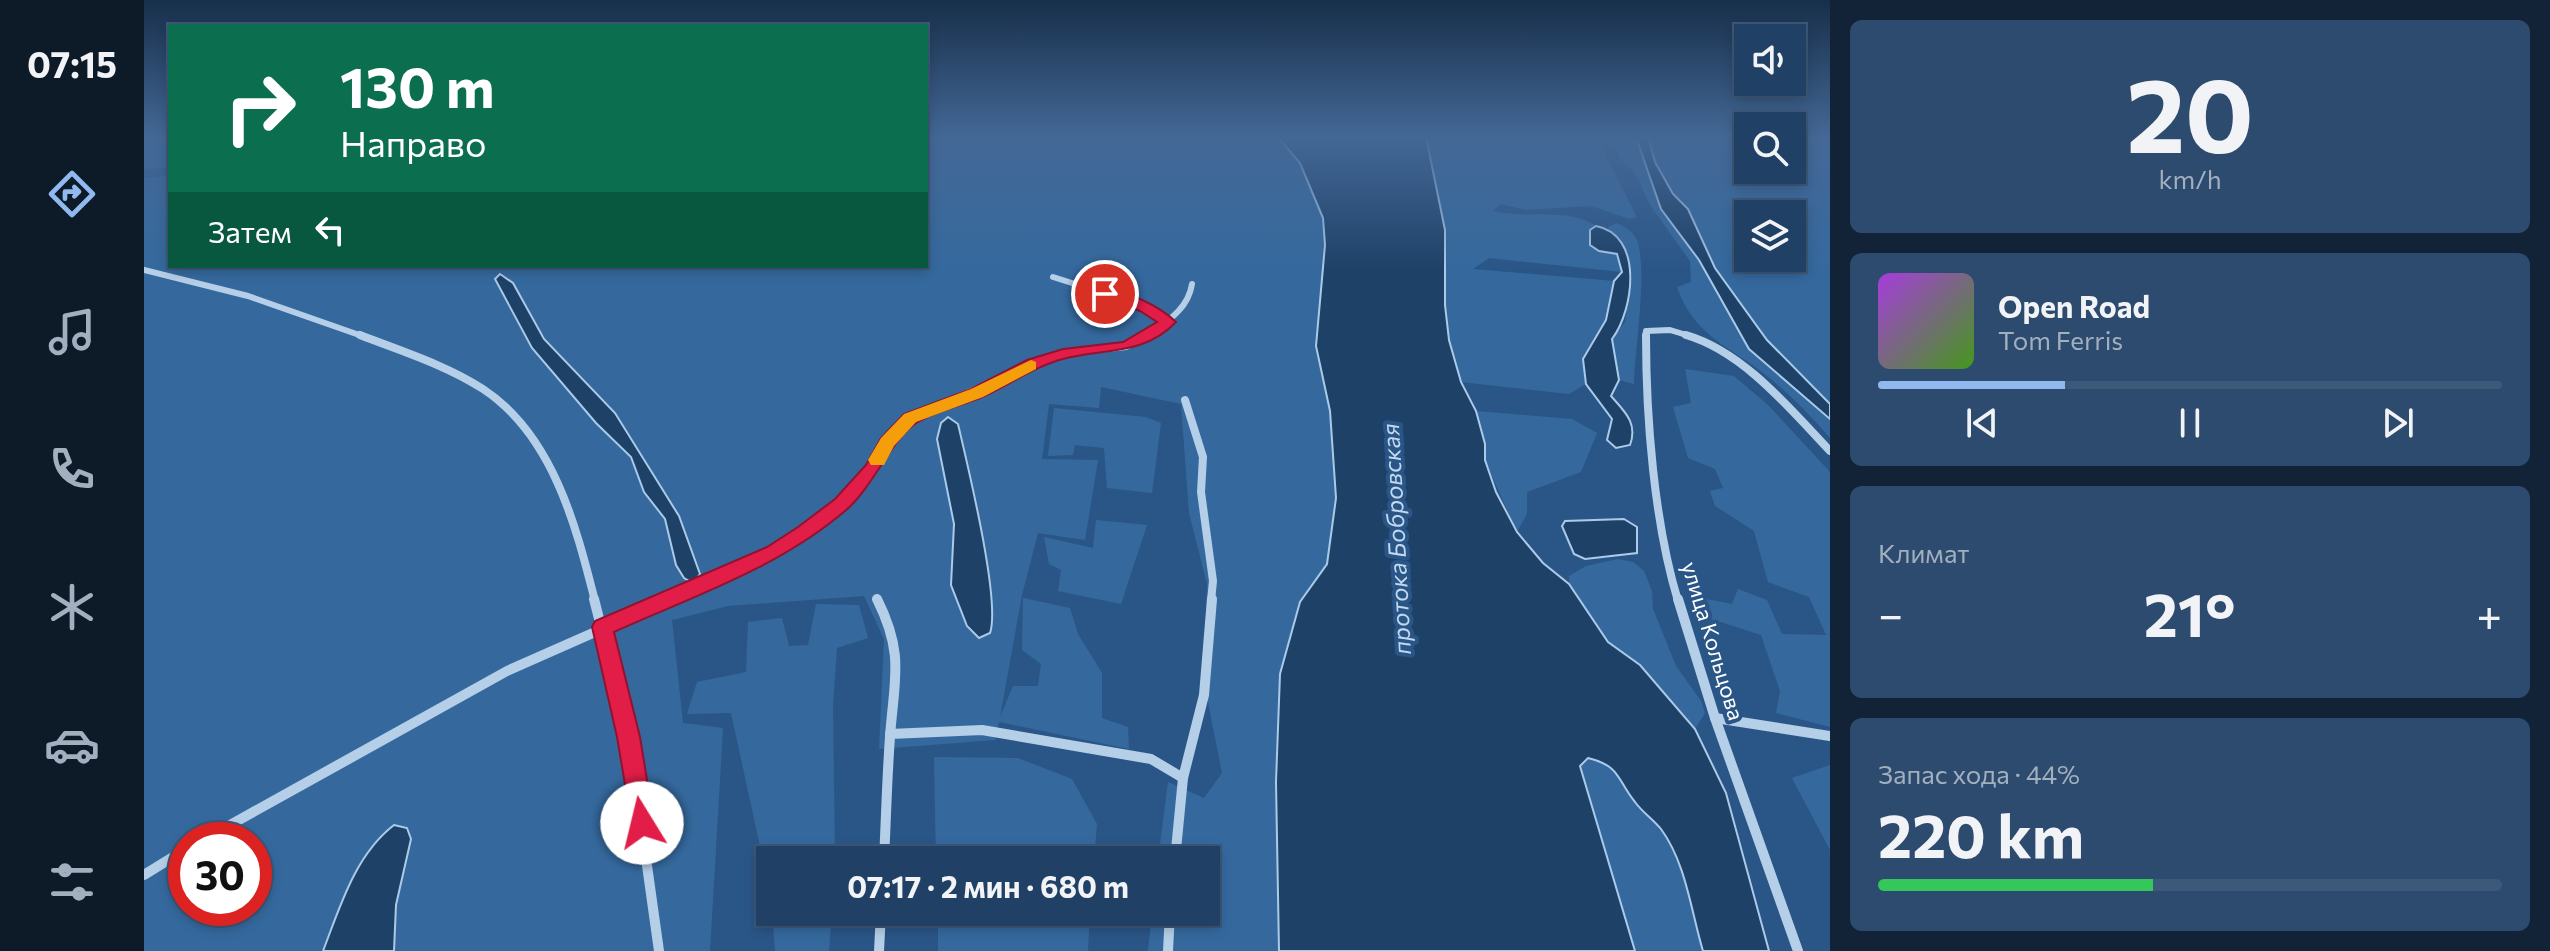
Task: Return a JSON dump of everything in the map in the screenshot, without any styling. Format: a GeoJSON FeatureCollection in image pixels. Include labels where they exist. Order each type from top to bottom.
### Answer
{"type":"FeatureCollection","features":[{"type":"Feature","properties":{"kind":"street"},"geometry":{"type":"LineString","coordinates":[[144,270],[306,314],[470,380],[495,397],[514,417],[566,497],[603,627],[629,737],[659,951]]}},
{"type":"Feature","properties":{"kind":"street"},"geometry":{"type":"LineString","coordinates":[[1053,277],[1132,302],[1168,322]]}},
{"type":"Feature","properties":{"kind":"street"},"geometry":{"type":"LineString","coordinates":[[235,822],[444,704],[603,627],[774,553],[841,504],[872,469],[887,442],[910,418],[977,393],[1032,364],[1063,353],[1126,346],[1168,322],[1190,297],[1192,284]]}},
{"type":"Feature","properties":{"kind":"street","name":"улица Кольцова"},"geometry":{"type":"LineString","coordinates":[[1798,951],[1715,718],[1667,564],[1646,388],[1646,331],[1670,327],[1686,332],[1758,380],[1830,451]]}},
{"type":"Feature","properties":{"kind":"street"},"geometry":{"type":"LineString","coordinates":[[1176,846],[1183,778],[1204,695],[1213,581],[1201,492],[1203,457],[1185,400]]}},
{"type":"Feature","properties":{"kind":"street"},"geometry":{"type":"LineString","coordinates":[[877,599],[891,627],[896,649],[885,846]]}},
{"type":"Feature","properties":{"kind":"street"},"geometry":{"type":"LineString","coordinates":[[1715,718],[1830,736]]}},
{"type":"Feature","properties":{"kind":"street"},"geometry":{"type":"LineString","coordinates":[[890,734],[982,730],[1151,759],[1183,778]]}},
{"type":"Feature","properties":{"kind":"street"},"geometry":{"type":"LineString","coordinates":[[144,875],[168,860]]}},
{"type":"Feature","properties":{"kind":"street"},"geometry":{"type":"LineString","coordinates":[[879,951],[880,926]]}},
{"type":"Feature","properties":{"kind":"street"},"geometry":{"type":"LineString","coordinates":[[1168,951],[1169,926]]}},
{"type":"Feature","properties":{"kind":"shaded area"},"geometry":{"type":"Polygon","coordinates":[[[144,181],[168,181],[168,268],[928,268],[928,181],[1307,181],[1323,218],[1325,245],[1316,346],[1330,411],[1336,498],[1327,564],[1300,602],[1276,782],[1279,951],[1148,951],[1151,926],[1220,926],[1220,846],[1160,846],[1168,782],[1204,798],[1222,773],[1204,682],[1207,584],[1189,513],[1181,404],[1101,387],[1099,408],[1049,404],[1042,459],[1098,460],[1085,540],[1038,533],[1022,595],[1000,717],[1013,686],[1038,686],[1041,664],[1022,650],[1023,598],[1070,608],[1078,634],[1102,673],[1102,718],[1128,727],[1129,749],[999,722],[995,740],[879,749],[884,639],[864,596],[728,606],[672,620],[683,723],[723,728],[710,951],[144,951],[144,181]]]}},
{"type":"Feature","properties":{"kind":"shaded area"},"geometry":{"type":"Polygon","coordinates":[[[1435,181],[1619,181],[1637,217],[1629,219],[1592,206],[1525,210],[1501,204],[1493,211],[1560,215],[1585,220],[1596,226],[1590,230],[1599,251],[1617,254],[1622,272],[1489,258],[1473,269],[1614,281],[1606,320],[1583,359],[1586,384],[1569,394],[1461,382],[1449,340],[1445,305],[1445,230],[1435,181]]]}},
{"type":"Feature","properties":{"kind":"shaded area"},"geometry":{"type":"Polygon","coordinates":[[[1639,181],[1651,181],[1661,209],[1699,260],[1749,349],[1830,419],[1830,438],[1778,385],[1721,344],[1691,315],[1677,287],[1691,282],[1690,261],[1650,205],[1639,181]]]}},
{"type":"Feature","properties":{"kind":"shaded area"},"geometry":{"type":"Polygon","coordinates":[[[1666,181],[1806,184],[1806,181],[1830,181],[1830,404],[1767,340],[1715,268],[1688,209],[1666,181]]]}},
{"type":"Feature","properties":{"kind":"shaded area"},"geometry":{"type":"Polygon","coordinates":[[[1616,223],[1635,236],[1640,257],[1641,293],[1634,384],[1619,380],[1612,339],[1625,322],[1632,275],[1607,228],[1616,223]]]}},
{"type":"Feature","properties":{"kind":"shaded area"},"geometry":{"type":"Polygon","coordinates":[[[1685,369],[1734,376],[1769,406],[1830,472],[1830,727],[1776,713],[1780,691],[1761,635],[1699,615],[1696,597],[1732,604],[1738,589],[1767,600],[1782,634],[1826,635],[1809,597],[1768,582],[1754,531],[1715,506],[1710,491],[1723,488],[1715,469],[1688,458],[1673,407],[1691,403],[1685,369]]]}},
{"type":"Feature","properties":{"kind":"shaded area"},"geometry":{"type":"Polygon","coordinates":[[[1054,408],[1146,417],[1161,423],[1152,493],[1107,488],[1104,448],[1075,445],[1073,455],[1048,456],[1054,408]]]}},
{"type":"Feature","properties":{"kind":"shaded area"},"geometry":{"type":"Polygon","coordinates":[[[1476,411],[1572,419],[1597,433],[1581,472],[1527,492],[1527,514],[1517,532],[1485,460],[1485,444],[1476,411]]]}},
{"type":"Feature","properties":{"kind":"shaded area"},"geometry":{"type":"Polygon","coordinates":[[[1096,520],[1147,525],[1121,604],[1058,591],[1061,570],[1049,564],[1044,537],[1093,548],[1096,520]]]}},
{"type":"Feature","properties":{"kind":"shaded area"},"geometry":{"type":"Polygon","coordinates":[[[1618,559],[1633,562],[1644,571],[1652,591],[1653,609],[1676,666],[1701,701],[1705,713],[1695,729],[1640,665],[1608,642],[1569,584],[1569,576],[1586,566],[1618,559]]]}},
{"type":"Feature","properties":{"kind":"shaded area"},"geometry":{"type":"Polygon","coordinates":[[[816,604],[859,605],[868,638],[837,648],[833,705],[835,846],[760,846],[731,713],[687,714],[697,682],[746,672],[748,622],[782,618],[789,646],[808,645],[816,604]]]}},
{"type":"Feature","properties":{"kind":"shaded area"},"geometry":{"type":"Polygon","coordinates":[[[934,757],[1018,758],[1072,779],[1097,824],[1095,846],[936,846],[934,757]]]}},
{"type":"Feature","properties":{"kind":"shaded area"},"geometry":{"type":"Polygon","coordinates":[[[1588,758],[1613,770],[1638,806],[1670,842],[1687,888],[1703,951],[1635,951],[1580,766],[1588,758]]]}},
{"type":"Feature","properties":{"kind":"shaded area"},"geometry":{"type":"Polygon","coordinates":[[[1830,765],[1830,850],[1792,778],[1830,765]]]}},
{"type":"Feature","properties":{"kind":"shaded area"},"geometry":{"type":"Polygon","coordinates":[[[773,926],[831,926],[829,951],[775,951],[773,926]]]}},
{"type":"Feature","properties":{"kind":"shaded area"},"geometry":{"type":"Polygon","coordinates":[[[938,926],[1089,926],[1088,951],[938,951],[938,926]]]}},
{"type":"Feature","properties":{"kind":"water","name":"протока Бобровская"},"geometry":{"type":"Polygon","coordinates":[[[1308,181],[1435,181],[1445,230],[1445,305],[1449,340],[1461,382],[1476,411],[1485,444],[1485,460],[1496,492],[1517,532],[1543,563],[1569,584],[1608,642],[1640,665],[1695,729],[1726,793],[1769,951],[1703,951],[1682,872],[1669,842],[1613,770],[1588,758],[1580,766],[1635,951],[1279,951],[1276,782],[1280,674],[1300,602],[1327,564],[1336,498],[1330,411],[1316,346],[1325,245],[1323,218],[1308,181]]]}},
{"type":"Feature","properties":{"kind":"water"},"geometry":{"type":"Polygon","coordinates":[[[1651,181],[1666,181],[1688,209],[1715,268],[1767,340],[1830,404],[1830,419],[1749,349],[1699,260],[1661,209],[1651,181]]]}},
{"type":"Feature","properties":{"kind":"water"},"geometry":{"type":"Polygon","coordinates":[[[1596,226],[1611,232],[1622,243],[1630,275],[1626,310],[1612,339],[1619,380],[1611,396],[1629,418],[1632,437],[1630,445],[1616,448],[1607,440],[1612,419],[1586,384],[1583,359],[1606,320],[1614,281],[1622,272],[1617,254],[1599,251],[1590,245],[1590,230],[1596,226]]]}},
{"type":"Feature","properties":{"kind":"water"},"geometry":{"type":"Polygon","coordinates":[[[500,274],[513,283],[544,339],[615,413],[679,516],[700,574],[693,583],[684,578],[676,565],[665,519],[644,492],[631,457],[596,423],[532,348],[495,279],[500,274]]]}},
{"type":"Feature","properties":{"kind":"water"},"geometry":{"type":"Polygon","coordinates":[[[948,417],[958,424],[987,563],[992,616],[990,633],[979,638],[967,626],[951,585],[954,524],[937,439],[941,423],[948,417]]]}},
{"type":"Feature","properties":{"kind":"water"},"geometry":{"type":"Polygon","coordinates":[[[1624,519],[1637,527],[1637,553],[1585,559],[1574,554],[1562,526],[1565,521],[1624,519]]]}},
{"type":"Feature","properties":{"kind":"water"},"geometry":{"type":"Polygon","coordinates":[[[394,825],[407,828],[411,839],[396,905],[394,951],[323,951],[359,866],[380,837],[394,825]]]}},
{"type":"Feature","properties":{"kind":"slow traffic"},"geometry":{"type":"LineString","coordinates":[[877,460],[887,442],[910,418],[935,406],[977,393],[1031,365]]}},
{"type":"Feature","properties":{"kind":"route"},"geometry":{"type":"LineString","coordinates":[[642,823],[629,737],[603,627],[774,553],[841,504],[872,469],[887,442],[910,418],[935,406],[977,393],[1032,364],[1063,353],[1126,346],[1150,336],[1168,322],[1132,302],[1105,294]]}}]}
